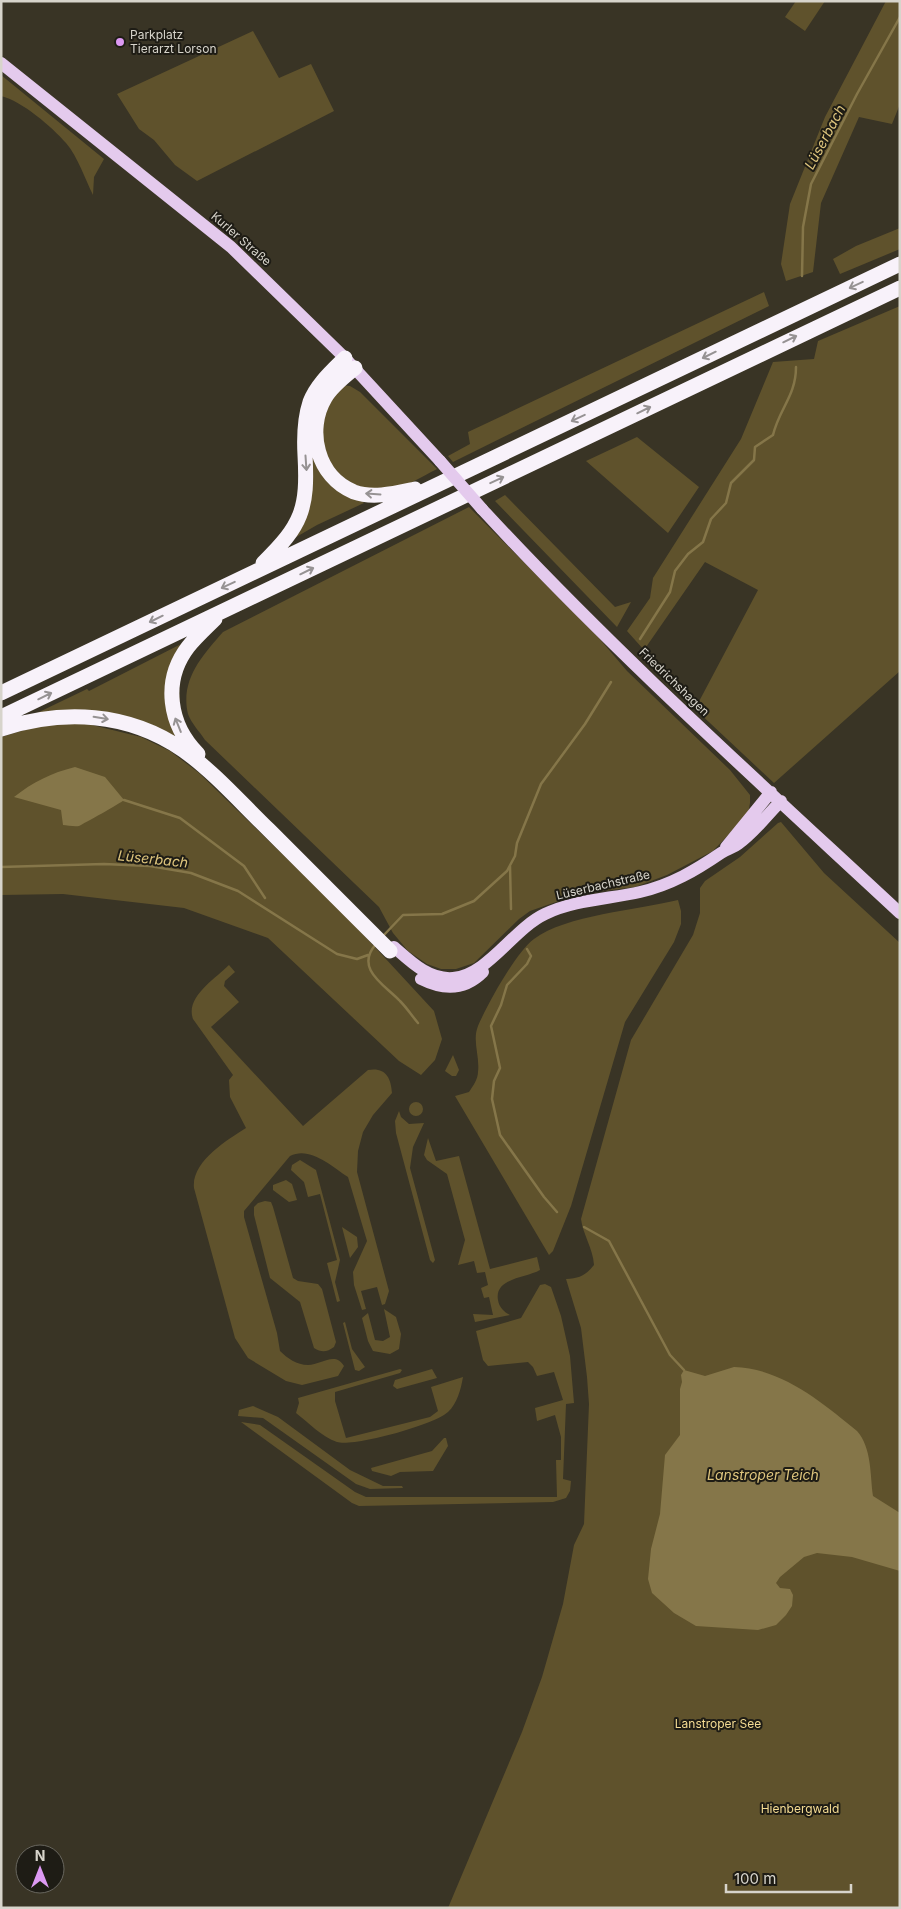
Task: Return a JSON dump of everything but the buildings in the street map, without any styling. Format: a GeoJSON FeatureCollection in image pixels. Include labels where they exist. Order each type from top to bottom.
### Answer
{"type":"FeatureCollection","features":[{"type":"Feature","properties":{"kind":"highway"},"geometry":{"type":"LineString","coordinates":[[1,693],[900,264]]}},
{"type":"Feature","properties":{"kind":"highway"},"geometry":{"type":"LineString","coordinates":[[1,717],[900,288]]}},
{"type":"Feature","properties":{"kind":"highway"},"geometry":{"type":"LineString","coordinates":[[350,363],[318,412],[315,438],[325,468],[337,480],[354,492],[374,496],[438,484]]}},
{"type":"Feature","properties":{"kind":"highway"},"geometry":{"type":"LineString","coordinates":[[255,572],[289,536],[304,508],[307,484],[304,436],[306,416],[318,386],[350,363]]}},
{"type":"Feature","properties":{"kind":"highway"},"geometry":{"type":"LineString","coordinates":[[225,610],[192,643],[178,663],[172,684],[171,697],[177,726],[194,751],[392,949]]}},
{"type":"Feature","properties":{"kind":"highway"},"geometry":{"type":"LineString","coordinates":[[1,728],[45,718],[89,716],[133,725],[171,742],[192,758],[234,796],[367,924]]}},
{"type":"Feature","properties":{"kind":"main road","name":"Kurler Straße"},"geometry":{"type":"LineString","coordinates":[[1,63],[231,247],[350,363],[440,461]]}},
{"type":"Feature","properties":{"kind":"main road","name":"Friedrichshagen"},"geometry":{"type":"LineString","coordinates":[[440,461],[482,509],[561,592],[900,913]]}},
{"type":"Feature","properties":{"kind":"main road","name":"Lüserbachstraße"},"geometry":{"type":"LineString","coordinates":[[724,851],[771,792]]}},
{"type":"Feature","properties":{"kind":"main road","name":"Lüserbachstraße"},"geometry":{"type":"LineString","coordinates":[[392,949],[421,970],[443,978],[463,976],[476,969],[495,954],[517,932],[544,914],[563,907],[643,892],[668,884],[700,868],[724,851],[737,845],[781,801]]}},
{"type":"Feature","properties":{"kind":"green space"},"geometry":{"type":"Polygon","coordinates":[[[796,1],[825,1],[805,31],[785,17],[796,1]]]}},
{"type":"Feature","properties":{"kind":"green space"},"geometry":{"type":"Polygon","coordinates":[[[886,1],[900,1],[900,104],[892,124],[859,117],[821,203],[813,272],[786,281],[781,264],[790,204],[825,117],[886,1]]]}},
{"type":"Feature","properties":{"kind":"green space"},"geometry":{"type":"Polygon","coordinates":[[[253,31],[279,78],[311,64],[334,111],[197,181],[175,165],[154,140],[139,129],[117,94],[253,31]]]}},
{"type":"Feature","properties":{"kind":"green space"},"geometry":{"type":"Polygon","coordinates":[[[1,75],[104,159],[94,177],[93,195],[81,168],[66,143],[45,122],[18,103],[1,96],[1,75]]]}},
{"type":"Feature","properties":{"kind":"green space"},"geometry":{"type":"Polygon","coordinates":[[[900,228],[900,249],[840,274],[833,259],[856,246],[900,228]]]}},
{"type":"Feature","properties":{"kind":"green space"},"geometry":{"type":"Polygon","coordinates":[[[764,292],[769,306],[453,462],[448,456],[470,444],[468,432],[764,292]]]}},
{"type":"Feature","properties":{"kind":"green space"},"geometry":{"type":"Polygon","coordinates":[[[900,306],[900,671],[774,783],[695,709],[758,590],[705,562],[644,650],[627,631],[650,598],[653,578],[741,439],[773,362],[814,359],[818,341],[900,306]]]}},
{"type":"Feature","properties":{"kind":"green space"},"geometry":{"type":"Polygon","coordinates":[[[341,385],[350,386],[360,392],[437,469],[397,489],[384,491],[355,485],[343,477],[334,468],[327,456],[322,443],[321,429],[323,411],[341,385]]]}},
{"type":"Feature","properties":{"kind":"green space"},"geometry":{"type":"Polygon","coordinates":[[[637,437],[699,487],[668,533],[586,461],[637,437]]]}},
{"type":"Feature","properties":{"kind":"green space"},"geometry":{"type":"Polygon","coordinates":[[[310,442],[364,503],[317,525],[291,540],[310,442]]]}},
{"type":"Feature","properties":{"kind":"green space"},"geometry":{"type":"Polygon","coordinates":[[[505,495],[615,607],[631,602],[617,627],[495,501],[505,495]]]}},
{"type":"Feature","properties":{"kind":"green space"},"geometry":{"type":"Polygon","coordinates":[[[469,507],[598,637],[627,671],[730,770],[750,795],[750,803],[748,814],[713,851],[667,875],[635,887],[579,894],[530,911],[519,919],[474,963],[456,969],[441,969],[427,964],[408,951],[393,933],[379,907],[205,740],[189,717],[186,702],[190,679],[195,669],[223,632],[469,507]]]}},
{"type":"Feature","properties":{"kind":"green space"},"geometry":{"type":"Polygon","coordinates":[[[185,642],[178,651],[181,743],[163,733],[37,713],[87,689],[89,691],[185,642]]]}},
{"type":"Feature","properties":{"kind":"green space"},"geometry":{"type":"Polygon","coordinates":[[[88,724],[141,737],[170,751],[199,773],[348,918],[434,1011],[442,1039],[435,1060],[421,1075],[399,1061],[268,938],[184,908],[63,894],[1,895],[1,737],[35,727],[88,724]]]}},
{"type":"Feature","properties":{"kind":"green space","name":"Lanstroper See"},"geometry":{"type":"Polygon","coordinates":[[[781,822],[824,873],[900,943],[900,1908],[448,1908],[522,1732],[542,1677],[563,1604],[574,1545],[584,1524],[589,1404],[581,1328],[566,1279],[582,1276],[594,1265],[581,1219],[631,1040],[693,935],[700,913],[700,888],[705,881],[740,857],[781,822]]]}},
{"type":"Feature","properties":{"kind":"green space"},"geometry":{"type":"Polygon","coordinates":[[[678,900],[681,911],[681,924],[674,942],[625,1022],[571,1206],[553,1251],[549,1255],[455,1096],[469,1092],[477,1077],[476,1032],[478,1026],[488,1005],[511,967],[534,939],[564,924],[603,914],[678,900]]]}},
{"type":"Feature","properties":{"kind":"green space"},"geometry":{"type":"Polygon","coordinates":[[[229,965],[235,972],[225,981],[224,986],[239,1002],[211,1027],[303,1126],[368,1070],[379,1070],[386,1074],[391,1087],[392,1093],[373,1115],[363,1132],[358,1151],[357,1172],[389,1291],[385,1304],[382,1305],[377,1287],[361,1291],[366,1309],[362,1310],[354,1285],[353,1272],[367,1241],[348,1177],[327,1163],[313,1155],[298,1154],[290,1156],[244,1211],[244,1217],[277,1333],[280,1351],[289,1359],[300,1364],[308,1365],[332,1359],[344,1366],[338,1376],[302,1385],[286,1381],[248,1358],[235,1338],[194,1188],[198,1169],[204,1161],[220,1145],[246,1128],[230,1097],[229,1080],[233,1075],[193,1019],[192,1011],[193,1003],[197,996],[209,982],[229,965]]]}},
{"type":"Feature","properties":{"kind":"green space"},"geometry":{"type":"Polygon","coordinates":[[[453,1055],[459,1070],[456,1076],[452,1076],[445,1071],[453,1055]]]}},
{"type":"Feature","properties":{"kind":"green space"},"geometry":{"type":"Polygon","coordinates":[[[413,1102],[419,1102],[423,1109],[419,1116],[413,1116],[409,1112],[409,1106],[413,1102]]]}},
{"type":"Feature","properties":{"kind":"green space"},"geometry":{"type":"Polygon","coordinates":[[[399,1111],[401,1117],[409,1124],[424,1123],[413,1147],[410,1168],[435,1260],[433,1263],[430,1260],[396,1133],[395,1121],[399,1111]]]}},
{"type":"Feature","properties":{"kind":"green space"},"geometry":{"type":"Polygon","coordinates":[[[428,1138],[436,1161],[459,1156],[490,1269],[537,1257],[540,1270],[506,1283],[498,1293],[499,1305],[510,1315],[475,1322],[473,1314],[493,1315],[489,1297],[484,1298],[481,1288],[488,1285],[485,1272],[477,1273],[474,1261],[458,1265],[465,1240],[447,1174],[427,1160],[424,1155],[428,1138]]]}},
{"type":"Feature","properties":{"kind":"green space"},"geometry":{"type":"Polygon","coordinates":[[[300,1160],[316,1170],[340,1260],[335,1282],[340,1301],[337,1302],[327,1263],[337,1260],[320,1194],[308,1197],[304,1182],[291,1170],[292,1165],[300,1160]]]}},
{"type":"Feature","properties":{"kind":"green space"},"geometry":{"type":"Polygon","coordinates":[[[286,1180],[292,1184],[297,1200],[289,1202],[273,1190],[273,1185],[286,1180]]]}},
{"type":"Feature","properties":{"kind":"green space"},"geometry":{"type":"Polygon","coordinates":[[[271,1202],[273,1207],[293,1278],[298,1281],[318,1284],[322,1289],[336,1342],[334,1347],[329,1350],[320,1351],[314,1348],[300,1302],[270,1278],[254,1215],[254,1207],[258,1203],[271,1202]]]}},
{"type":"Feature","properties":{"kind":"green space"},"geometry":{"type":"Polygon","coordinates":[[[342,1227],[357,1237],[358,1247],[350,1258],[342,1227]]]}},
{"type":"Feature","properties":{"kind":"green space"},"geometry":{"type":"Polygon","coordinates":[[[545,1284],[551,1287],[561,1316],[570,1356],[574,1403],[566,1404],[563,1479],[571,1481],[570,1491],[566,1498],[553,1502],[359,1506],[352,1503],[241,1422],[260,1425],[355,1492],[366,1497],[557,1497],[556,1460],[561,1460],[561,1437],[555,1415],[537,1421],[535,1408],[563,1400],[554,1372],[537,1376],[533,1367],[528,1362],[488,1366],[483,1360],[476,1331],[521,1318],[540,1285],[545,1284]]]}},
{"type":"Feature","properties":{"kind":"green space"},"geometry":{"type":"Polygon","coordinates":[[[384,1309],[396,1317],[401,1334],[399,1349],[390,1354],[373,1351],[368,1341],[362,1318],[368,1313],[375,1340],[383,1341],[390,1337],[384,1309]]]}},
{"type":"Feature","properties":{"kind":"green space"},"geometry":{"type":"Polygon","coordinates":[[[345,1322],[352,1349],[365,1367],[359,1371],[355,1370],[343,1323],[345,1322]]]}},
{"type":"Feature","properties":{"kind":"green space"},"geometry":{"type":"Polygon","coordinates":[[[432,1369],[437,1378],[397,1389],[393,1386],[395,1380],[432,1369]]]}},
{"type":"Feature","properties":{"kind":"green space"},"geometry":{"type":"Polygon","coordinates":[[[402,1370],[400,1373],[335,1392],[335,1401],[346,1438],[430,1417],[438,1411],[431,1387],[463,1377],[454,1405],[440,1417],[411,1429],[346,1443],[337,1442],[326,1437],[296,1413],[299,1403],[298,1398],[402,1370]]]}},
{"type":"Feature","properties":{"kind":"green space"},"geometry":{"type":"Polygon","coordinates":[[[253,1406],[278,1417],[350,1470],[383,1486],[402,1486],[403,1488],[370,1489],[356,1484],[263,1418],[238,1416],[239,1410],[253,1406]]]}},
{"type":"Feature","properties":{"kind":"green space"},"geometry":{"type":"Polygon","coordinates":[[[446,1438],[448,1446],[433,1471],[400,1472],[391,1476],[372,1471],[371,1468],[432,1451],[446,1438]]]}},
{"type":"Feature","properties":{"kind":"water"},"geometry":{"type":"Polygon","coordinates":[[[75,767],[105,777],[124,800],[79,826],[75,826],[63,825],[61,810],[14,797],[43,779],[75,767]]]}},
{"type":"Feature","properties":{"kind":"water","name":"Lanstroper Teich"},"geometry":{"type":"Polygon","coordinates":[[[734,1367],[768,1373],[785,1380],[816,1399],[857,1431],[868,1454],[873,1496],[900,1513],[900,1571],[852,1557],[817,1553],[804,1557],[780,1577],[776,1583],[780,1588],[790,1589],[793,1595],[792,1606],[776,1625],[758,1630],[696,1626],[674,1613],[652,1593],[648,1579],[651,1549],[660,1514],[665,1455],[680,1435],[681,1375],[684,1370],[705,1376],[734,1367]]]}},
{"type":"Feature","properties":{"kind":"waterway","name":"Lüserbach"},"geometry":{"type":"LineString","coordinates":[[802,276],[803,227],[811,184],[857,94],[900,17]]}},
{"type":"Feature","properties":{"kind":"waterway","name":"Lüserbach"},"geometry":{"type":"LineString","coordinates":[[640,639],[670,592],[675,571],[688,554],[703,542],[711,519],[726,503],[731,483],[754,460],[755,447],[773,435],[793,386],[796,367]]}},
{"type":"Feature","properties":{"kind":"waterway"},"geometry":{"type":"LineString","coordinates":[[383,936],[403,915],[442,914],[474,901],[507,871],[515,856],[517,843],[541,784],[585,724],[611,682]]}},
{"type":"Feature","properties":{"kind":"waterway"},"geometry":{"type":"LineString","coordinates":[[124,800],[180,818],[244,866],[265,898]]}},
{"type":"Feature","properties":{"kind":"waterway","name":"Lüserbach"},"geometry":{"type":"LineString","coordinates":[[1,867],[104,864],[150,866],[191,873],[238,891],[337,954],[357,959],[368,955]]}},
{"type":"Feature","properties":{"kind":"waterway"},"geometry":{"type":"LineString","coordinates":[[510,866],[511,909]]}},
{"type":"Feature","properties":{"kind":"waterway"},"geometry":{"type":"LineString","coordinates":[[376,944],[370,953],[368,961],[370,969],[380,983],[403,1004],[418,1023]]}},
{"type":"Feature","properties":{"kind":"waterway"},"geometry":{"type":"LineString","coordinates":[[527,949],[531,956],[527,964],[507,985],[501,1005],[491,1026],[500,1068],[494,1081],[492,1099],[500,1135],[544,1197],[557,1212]]}},
{"type":"Feature","properties":{"kind":"waterway"},"geometry":{"type":"LineString","coordinates":[[584,1227],[609,1241],[670,1355],[684,1370]]}},
{"type":"Feature","properties":{"kind":"place","name":"Parkplatz Tierarzt Lorson"},"geometry":{"type":"Point","coordinates":[120,42]}},
{"type":"Feature","properties":{"kind":"park label","name":"Hienbergwald"},"geometry":{"type":"Point","coordinates":[800,1809]}}]}
